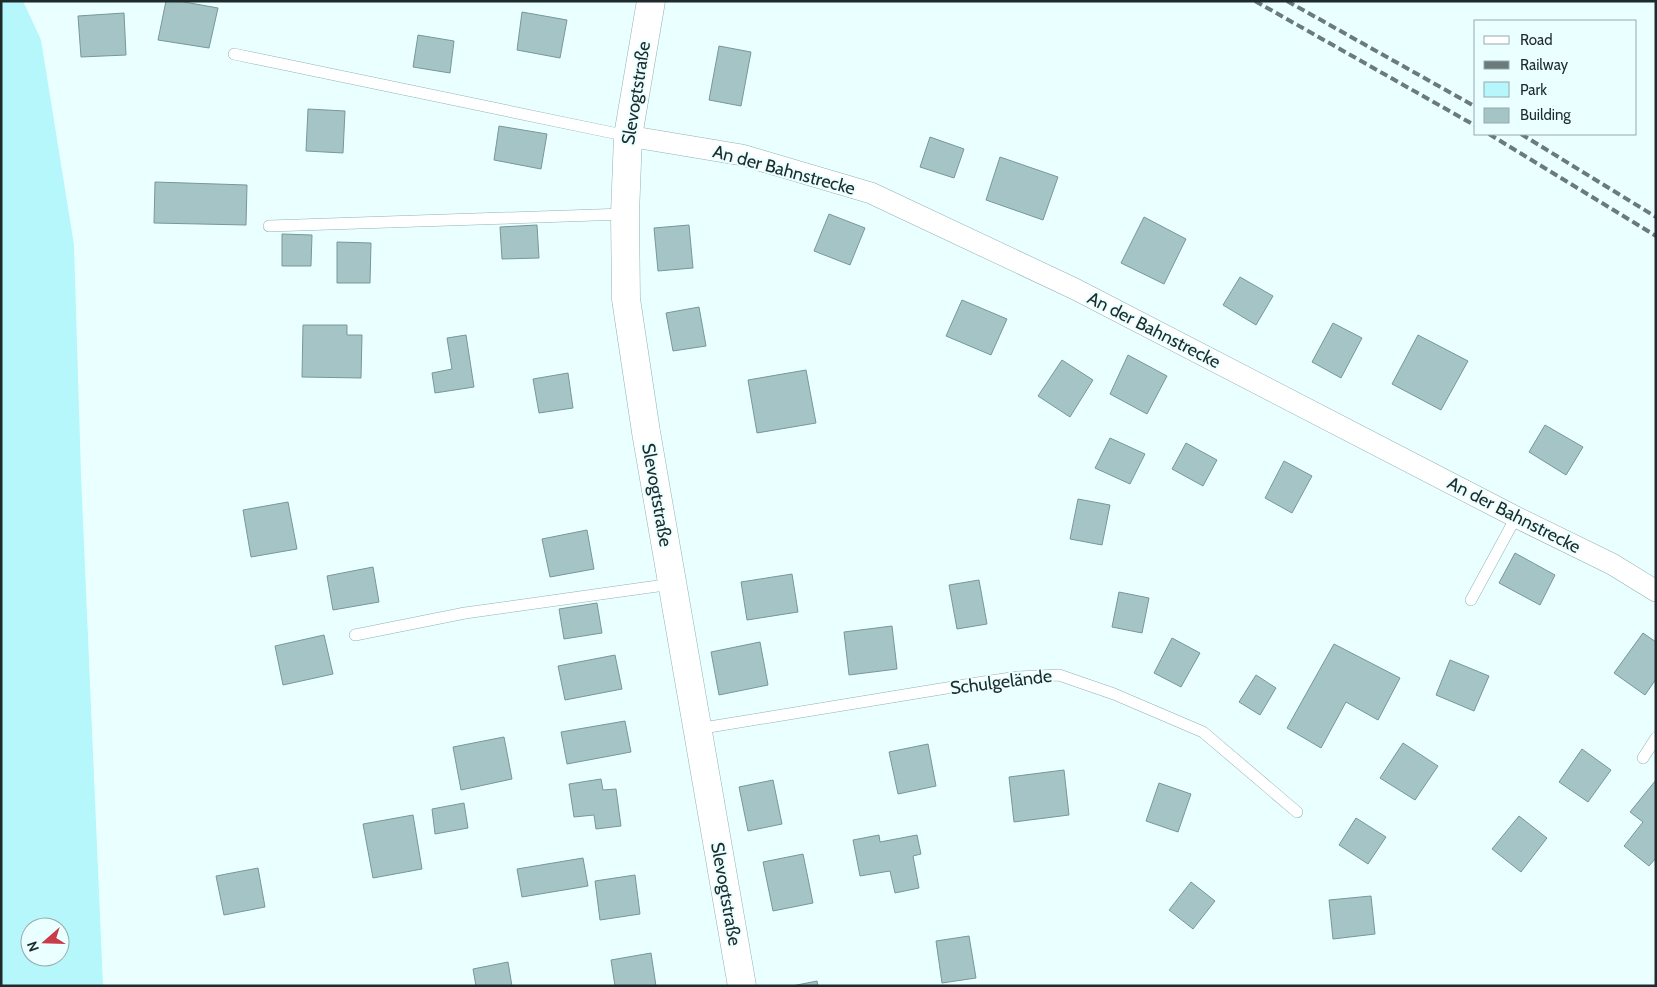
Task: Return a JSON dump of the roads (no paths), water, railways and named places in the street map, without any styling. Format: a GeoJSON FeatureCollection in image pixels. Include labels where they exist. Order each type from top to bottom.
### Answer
{"type":"FeatureCollection","features":[{"type":"Feature","properties":{"kind":"street","name":"Slevogtstraße"},"geometry":{"type":"LineString","coordinates":[[651,1],[628,136],[625,214],[626,299],[672,584],[742,986]]}},
{"type":"Feature","properties":{"kind":"street","name":"An der Bahnstrecke"},"geometry":{"type":"LineString","coordinates":[[628,136],[742,155],[871,193],[1075,289],[1516,517],[1612,564],[1656,591]]}},
{"type":"Feature","properties":{"kind":"lane"},"geometry":{"type":"LineString","coordinates":[[234,54],[628,136]]}},
{"type":"Feature","properties":{"kind":"lane"},"geometry":{"type":"LineString","coordinates":[[269,226],[625,214]]}},
{"type":"Feature","properties":{"kind":"lane"},"geometry":{"type":"LineString","coordinates":[[1471,600],[1516,517]]}},
{"type":"Feature","properties":{"kind":"lane"},"geometry":{"type":"LineString","coordinates":[[354,635],[465,613],[672,584]]}},
{"type":"Feature","properties":{"kind":"lane","name":"Schulgelände"},"geometry":{"type":"LineString","coordinates":[[697,729],[977,683],[1018,677],[1059,675],[1114,694],[1203,732],[1297,812]]}},
{"type":"Feature","properties":{"kind":"lane"},"geometry":{"type":"LineString","coordinates":[[1643,758],[1656,738]]}},
{"type":"Feature","properties":{"kind":"railway"},"geometry":{"type":"LineString","coordinates":[[1255,1],[1474,125]]}},
{"type":"Feature","properties":{"kind":"railway"},"geometry":{"type":"LineString","coordinates":[[1287,1],[1474,106]]}},
{"type":"Feature","properties":{"kind":"railway"},"geometry":{"type":"LineString","coordinates":[[1491,135],[1656,236]]}},
{"type":"Feature","properties":{"kind":"railway"},"geometry":{"type":"LineString","coordinates":[[1523,135],[1656,217]]}}]}
